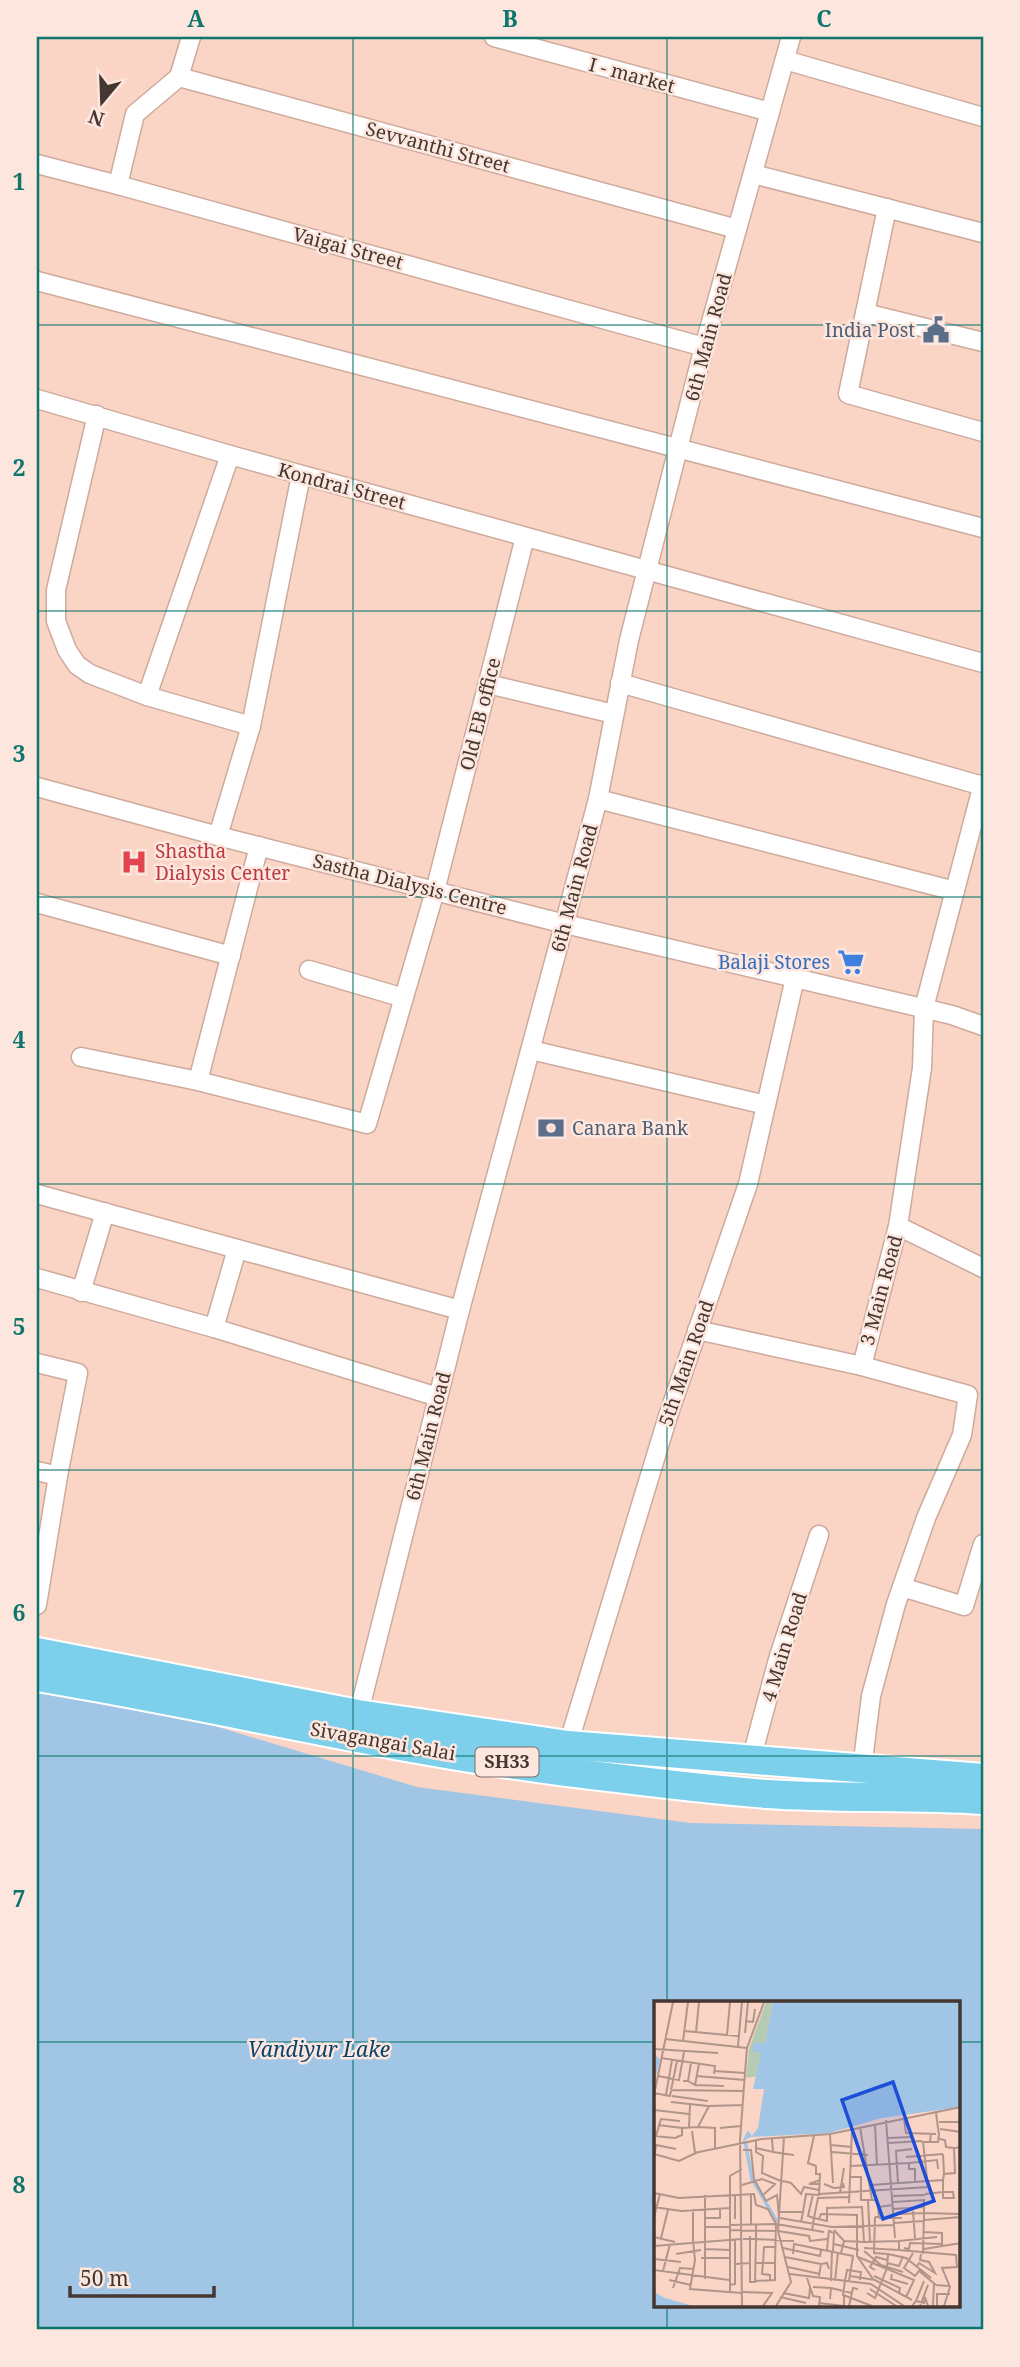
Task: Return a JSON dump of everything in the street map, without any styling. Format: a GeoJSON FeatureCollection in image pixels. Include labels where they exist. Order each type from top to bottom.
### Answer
{"type":"FeatureCollection","features":[{"type":"Feature","properties":{"kind":"main road","name":"Sivagangai Salai"},"geometry":{"type":"LineString","coordinates":[[37,1652],[565,1772],[768,1794],[927,1796],[983,1800]]}},
{"type":"Feature","properties":{"kind":"main road","name":"Sivagangai Salai"},"geometry":{"type":"LineString","coordinates":[[37,1677],[356,1726],[983,1778]]}},
{"type":"Feature","properties":{"kind":"street"},"geometry":{"type":"LineString","coordinates":[[118,185],[135,114],[179,77],[191,37]]}},
{"type":"Feature","properties":{"kind":"street","name":"I - market"},"geometry":{"type":"LineString","coordinates":[[494,37],[770,113]]}},
{"type":"Feature","properties":{"kind":"street","name":"6th Main Road"},"geometry":{"type":"LineString","coordinates":[[356,1726],[460,1310],[598,799],[620,683],[678,447],[791,37]]}},
{"type":"Feature","properties":{"kind":"street"},"geometry":{"type":"LineString","coordinates":[[785,60],[983,117]]}},
{"type":"Feature","properties":{"kind":"street","name":"Sevvanthi Street"},"geometry":{"type":"LineString","coordinates":[[179,77],[737,229]]}},
{"type":"Feature","properties":{"kind":"street","name":"Vaigai Street"},"geometry":{"type":"LineString","coordinates":[[37,164],[704,347]]}},
{"type":"Feature","properties":{"kind":"street"},"geometry":{"type":"LineString","coordinates":[[753,174],[983,233]]}},
{"type":"Feature","properties":{"kind":"street"},"geometry":{"type":"LineString","coordinates":[[887,208],[848,394],[983,432]]}},
{"type":"Feature","properties":{"kind":"street"},"geometry":{"type":"LineString","coordinates":[[37,281],[983,528]]}},
{"type":"Feature","properties":{"kind":"street"},"geometry":{"type":"LineString","coordinates":[[865,313],[983,342]]}},
{"type":"Feature","properties":{"kind":"street","name":"Kondrai Street"},"geometry":{"type":"LineString","coordinates":[[37,399],[301,475],[983,663]]}},
{"type":"Feature","properties":{"kind":"street"},"geometry":{"type":"LineString","coordinates":[[97,415],[56,590],[56,621],[66,650],[77,665],[90,674],[147,696],[251,726]]}},
{"type":"Feature","properties":{"kind":"street"},"geometry":{"type":"LineString","coordinates":[[147,696],[230,455]]}},
{"type":"Feature","properties":{"kind":"street"},"geometry":{"type":"LineString","coordinates":[[218,836],[251,726],[301,475]]}},
{"type":"Feature","properties":{"kind":"street","name":"Old EB office"},"geometry":{"type":"LineString","coordinates":[[198,1081],[368,1124],[435,891],[525,537]]}},
{"type":"Feature","properties":{"kind":"street"},"geometry":{"type":"LineString","coordinates":[[620,683],[983,785]]}},
{"type":"Feature","properties":{"kind":"street"},"geometry":{"type":"LineString","coordinates":[[488,684],[614,714]]}},
{"type":"Feature","properties":{"kind":"street","name":"3 Main Road"},"geometry":{"type":"LineString","coordinates":[[862,1769],[871,1696],[902,1587],[926,1518],[976,1398],[862,1366],[898,1226],[922,1068],[924,1008],[983,785]]}},
{"type":"Feature","properties":{"kind":"street","name":"Sastha Dialysis Centre"},"geometry":{"type":"LineString","coordinates":[[37,787],[565,924],[924,1008],[983,1026]]}},
{"type":"Feature","properties":{"kind":"street"},"geometry":{"type":"LineString","coordinates":[[598,799],[955,891]]}},
{"type":"Feature","properties":{"kind":"street"},"geometry":{"type":"LineString","coordinates":[[81,1057],[198,1081],[259,846]]}},
{"type":"Feature","properties":{"kind":"street"},"geometry":{"type":"LineString","coordinates":[[37,903],[231,956]]}},
{"type":"Feature","properties":{"kind":"street"},"geometry":{"type":"LineString","coordinates":[[309,970],[404,998]]}},
{"type":"Feature","properties":{"kind":"street","name":"5th Main Road"},"geometry":{"type":"LineString","coordinates":[[568,1745],[668,1416],[748,1184],[795,978]]}},
{"type":"Feature","properties":{"kind":"street"},"geometry":{"type":"LineString","coordinates":[[531,1050],[766,1104]]}},
{"type":"Feature","properties":{"kind":"street"},"geometry":{"type":"LineString","coordinates":[[37,1194],[460,1310]]}},
{"type":"Feature","properties":{"kind":"street"},"geometry":{"type":"LineString","coordinates":[[81,1292],[106,1212]]}},
{"type":"Feature","properties":{"kind":"street"},"geometry":{"type":"LineString","coordinates":[[898,1226],[983,1268]]}},
{"type":"Feature","properties":{"kind":"street"},"geometry":{"type":"LineString","coordinates":[[214,1328],[237,1249]]}},
{"type":"Feature","properties":{"kind":"street"},"geometry":{"type":"LineString","coordinates":[[37,1278],[214,1328],[438,1397]]}},
{"type":"Feature","properties":{"kind":"street"},"geometry":{"type":"LineString","coordinates":[[697,1330],[862,1366]]}},
{"type":"Feature","properties":{"kind":"street"},"geometry":{"type":"LineString","coordinates":[[37,1363],[78,1373],[37,1605]]}},
{"type":"Feature","properties":{"kind":"street"},"geometry":{"type":"LineString","coordinates":[[37,1471],[58,1476]]}},
{"type":"Feature","properties":{"kind":"street","name":"4 Main Road"},"geometry":{"type":"LineString","coordinates":[[751,1760],[779,1656],[819,1535]]}},
{"type":"Feature","properties":{"kind":"street"},"geometry":{"type":"LineString","coordinates":[[902,1587],[964,1606],[983,1544]]}},
{"type":"Feature","properties":{"kind":"water","name":"Vandiyur Lake"},"geometry":{"type":"Polygon","coordinates":[[[37,1690],[162,1710],[417,1787],[690,1823],[983,1829],[983,2330],[37,2330],[37,1690]]]}},
{"type":"Feature","properties":{"kind":"place","name":"India Post"},"geometry":{"type":"Point","coordinates":[936,330]}},
{"type":"Feature","properties":{"kind":"place","name":"Shastha Dialysis Center"},"geometry":{"type":"Point","coordinates":[134,862]}},
{"type":"Feature","properties":{"kind":"place","name":"Balaji Stores"},"geometry":{"type":"Point","coordinates":[851,962]}},
{"type":"Feature","properties":{"kind":"place","name":"Canara Bank"},"geometry":{"type":"Point","coordinates":[551,1128]}}]}
